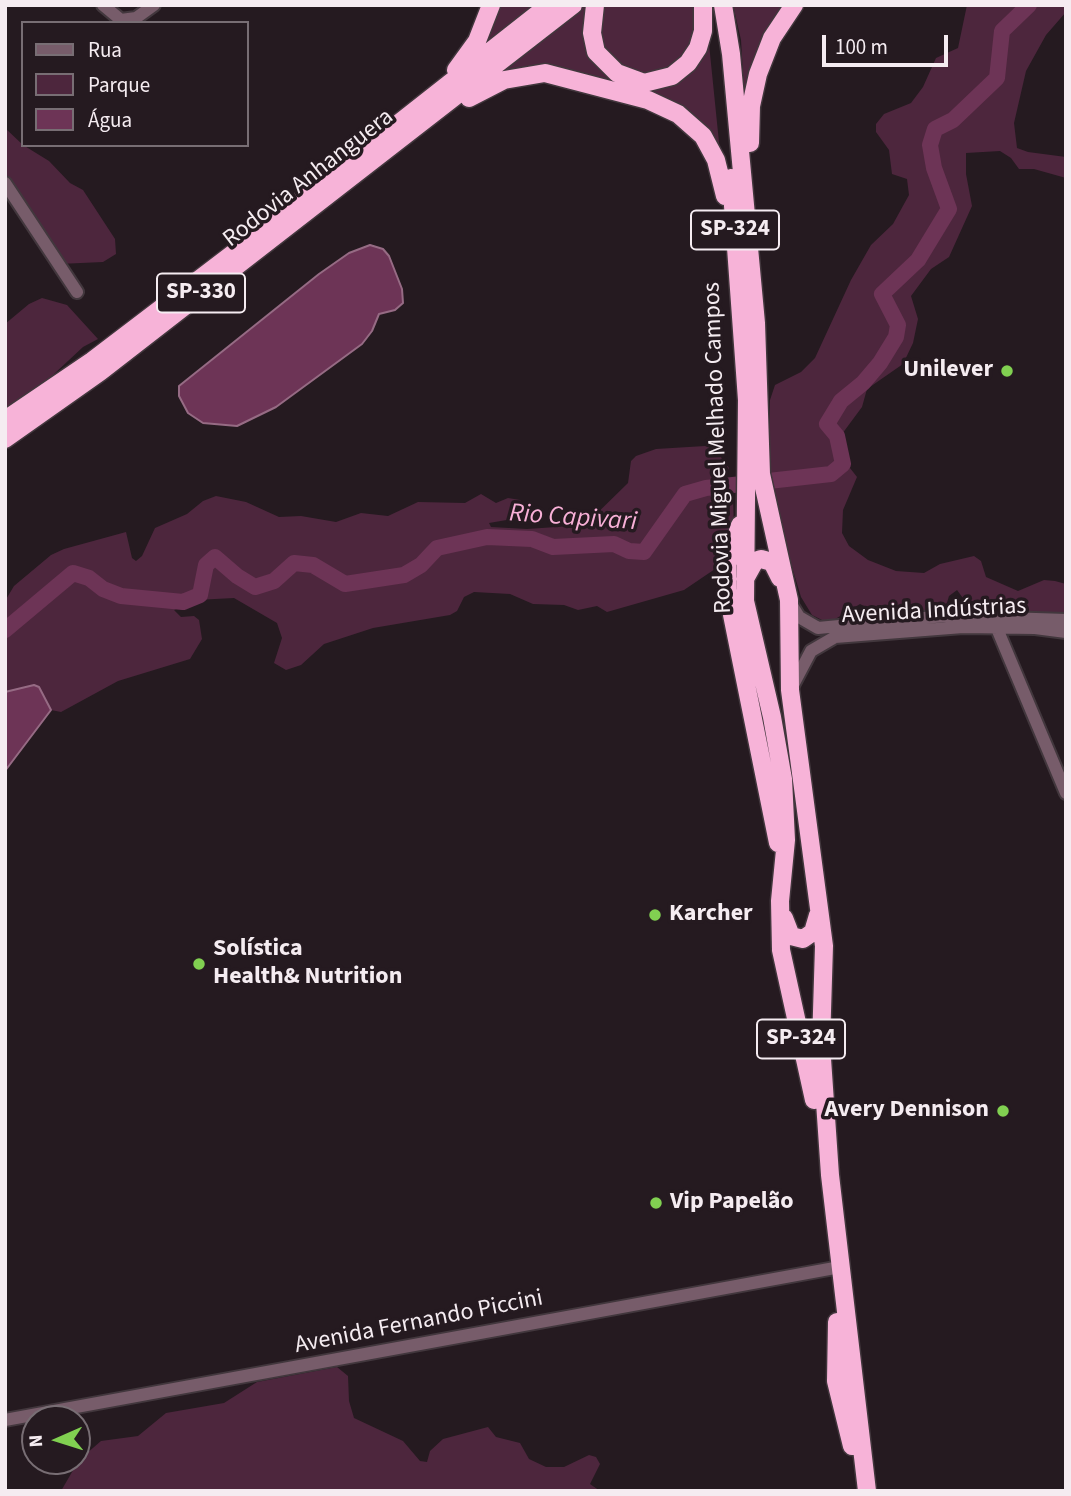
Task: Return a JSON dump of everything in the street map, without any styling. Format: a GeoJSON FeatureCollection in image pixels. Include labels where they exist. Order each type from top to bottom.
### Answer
{"type":"FeatureCollection","features":[{"type":"Feature","properties":{"kind":"highway"},"geometry":{"type":"LineString","coordinates":[[393,137],[458,68],[477,41],[491,5]]}},
{"type":"Feature","properties":{"kind":"highway","name":"Rodovia Anhanguera"},"geometry":{"type":"LineString","coordinates":[[5,439],[100,372],[393,137],[549,5]]}},
{"type":"Feature","properties":{"kind":"highway","name":"Rodovia Anhanguera"},"geometry":{"type":"LineString","coordinates":[[5,420],[92,361],[573,5]]}},
{"type":"Feature","properties":{"kind":"highway"},"geometry":{"type":"LineString","coordinates":[[595,5],[592,33],[596,52],[617,73],[644,83],[672,76],[688,63],[698,48],[703,5]]}},
{"type":"Feature","properties":{"kind":"highway","name":"Rodovia Miguel Melhado Campos"},"geometry":{"type":"LineString","coordinates":[[713,5],[760,374],[745,511],[744,581],[748,623],[772,717],[783,779],[784,868],[780,901],[785,971],[830,1175]]}},
{"type":"Feature","properties":{"kind":"highway","name":"Rodovia Miguel Melhado Campos"},"geometry":{"type":"LineString","coordinates":[[723,5],[743,253]]}},
{"type":"Feature","properties":{"kind":"highway"},"geometry":{"type":"LineString","coordinates":[[743,253],[752,95],[767,49],[794,5]]}},
{"type":"Feature","properties":{"kind":"highway"},"geometry":{"type":"LineString","coordinates":[[393,137],[485,88],[522,75],[563,76],[648,100],[684,118],[710,147],[719,168],[743,253]]}},
{"type":"Feature","properties":{"kind":"highway","name":"Rodovia Miguel Melhado Campos"},"geometry":{"type":"LineString","coordinates":[[753,456],[789,600],[790,690],[824,946],[822,1077],[830,1175],[866,1487]]}},
{"type":"Feature","properties":{"kind":"highway"},"geometry":{"type":"LineString","coordinates":[[745,511],[727,564],[727,590],[737,653],[757,734],[763,781],[784,868]]}},
{"type":"Feature","properties":{"kind":"highway"},"geometry":{"type":"LineString","coordinates":[[744,581],[755,561],[768,560],[775,565],[789,600]]}},
{"type":"Feature","properties":{"kind":"highway"},"geometry":{"type":"LineString","coordinates":[[780,901],[788,933],[793,938],[803,939],[813,932],[819,913]]}},
{"type":"Feature","properties":{"kind":"street"},"geometry":{"type":"LineString","coordinates":[[103,5],[113,17],[129,20],[154,5]]}},
{"type":"Feature","properties":{"kind":"street"},"geometry":{"type":"LineString","coordinates":[[5,183],[77,292]]}},
{"type":"Feature","properties":{"kind":"street","name":"Avenida Indústrias"},"geometry":{"type":"LineString","coordinates":[[789,600],[799,617],[818,628],[945,616],[1066,632]]}},
{"type":"Feature","properties":{"kind":"street","name":"Avenida Indústrias"},"geometry":{"type":"LineString","coordinates":[[790,690],[811,651],[827,639],[993,621],[1066,620]]}},
{"type":"Feature","properties":{"kind":"street"},"geometry":{"type":"LineString","coordinates":[[993,621],[1066,793]]}},
{"type":"Feature","properties":{"kind":"street","name":"Avenida Fernando Piccini"},"geometry":{"type":"LineString","coordinates":[[5,1420],[841,1275]]}},
{"type":"Feature","properties":{"kind":"green space"},"geometry":{"type":"Polygon","coordinates":[[[495,5],[536,5],[478,53],[495,5]]]}},
{"type":"Feature","properties":{"kind":"green space"},"geometry":{"type":"Polygon","coordinates":[[[585,5],[591,5],[588,48],[655,86],[708,34],[720,152],[690,117],[505,70],[585,5]]]}},
{"type":"Feature","properties":{"kind":"green space"},"geometry":{"type":"Polygon","coordinates":[[[602,5],[698,5],[690,51],[664,73],[633,75],[600,50],[602,5]]]}},
{"type":"Feature","properties":{"kind":"green space"},"geometry":{"type":"Polygon","coordinates":[[[733,5],[786,5],[751,68],[744,91],[741,40],[733,5]]]}},
{"type":"Feature","properties":{"kind":"green space"},"geometry":{"type":"Polygon","coordinates":[[[967,5],[1066,5],[1066,12],[1046,35],[1026,71],[1014,123],[1017,148],[1066,157],[1066,178],[1034,169],[1019,169],[1011,158],[1000,151],[966,153],[966,174],[972,206],[949,257],[931,269],[911,296],[918,319],[913,343],[903,364],[867,389],[862,407],[842,434],[843,459],[857,477],[843,510],[842,533],[849,546],[868,560],[896,571],[924,573],[940,564],[974,556],[981,561],[986,577],[1018,591],[1044,580],[1066,584],[1066,613],[977,610],[968,605],[957,590],[949,596],[946,606],[929,612],[905,613],[890,604],[876,612],[860,604],[832,621],[822,620],[812,615],[801,597],[780,527],[769,462],[770,400],[775,385],[801,372],[815,358],[851,280],[871,245],[893,224],[909,195],[907,179],[892,174],[889,150],[876,132],[876,124],[884,114],[911,103],[923,87],[936,58],[958,48],[967,5]]]}},
{"type":"Feature","properties":{"kind":"green space"},"geometry":{"type":"Polygon","coordinates":[[[5,128],[21,143],[21,147],[26,147],[49,161],[70,183],[83,190],[115,239],[116,254],[103,262],[59,264],[5,184],[5,128]]]}},
{"type":"Feature","properties":{"kind":"green space"},"geometry":{"type":"Polygon","coordinates":[[[42,298],[67,305],[98,339],[83,347],[54,374],[52,380],[5,416],[5,324],[29,304],[42,298]]]}},
{"type":"Feature","properties":{"kind":"green space"},"geometry":{"type":"Polygon","coordinates":[[[705,446],[715,449],[729,468],[725,478],[708,486],[730,493],[733,499],[734,528],[727,553],[715,569],[684,590],[607,612],[597,606],[578,610],[564,605],[533,604],[510,594],[474,592],[464,597],[457,611],[450,615],[373,628],[324,644],[301,665],[286,670],[274,663],[282,638],[277,623],[234,598],[196,600],[174,610],[181,617],[194,616],[199,620],[202,639],[190,659],[118,681],[61,712],[51,710],[39,687],[34,685],[5,692],[5,601],[14,586],[51,555],[64,549],[126,532],[132,558],[136,561],[142,556],[155,528],[187,514],[203,501],[216,496],[246,502],[279,517],[301,516],[336,522],[361,513],[388,516],[418,502],[465,503],[481,494],[496,503],[508,498],[520,500],[532,511],[530,516],[489,523],[491,527],[527,529],[571,526],[581,529],[628,483],[631,461],[636,456],[656,449],[705,446]]]}},
{"type":"Feature","properties":{"kind":"green space"},"geometry":{"type":"Polygon","coordinates":[[[337,1367],[348,1376],[349,1401],[354,1418],[403,1441],[420,1461],[427,1462],[430,1451],[443,1439],[488,1427],[496,1437],[520,1443],[529,1459],[546,1467],[564,1467],[589,1455],[596,1457],[600,1464],[590,1484],[600,1491],[61,1491],[70,1475],[91,1475],[91,1450],[101,1441],[138,1436],[166,1413],[224,1403],[257,1382],[337,1367]]]}},
{"type":"Feature","properties":{"kind":"water"},"geometry":{"type":"Polygon","coordinates":[[[370,245],[383,249],[389,256],[402,289],[403,303],[395,310],[379,314],[372,331],[362,344],[276,407],[237,426],[203,423],[188,413],[179,396],[179,386],[319,274],[349,253],[370,245]]]}},
{"type":"Feature","properties":{"kind":"water"},"geometry":{"type":"Polygon","coordinates":[[[34,685],[39,687],[51,710],[5,771],[5,692],[34,685]]]}},
{"type":"Feature","properties":{"kind":"waterway","name":"Rio Capivari"},"geometry":{"type":"LineString","coordinates":[[5,630],[73,573],[89,578],[103,589],[121,596],[183,602],[200,595],[206,565],[215,557],[255,587],[274,581],[294,563],[313,565],[345,584],[404,575],[421,565],[437,548],[487,537],[532,539],[553,547],[614,544],[629,551],[644,552],[685,494],[706,488],[831,474],[843,464],[837,436],[827,424],[841,401],[863,383],[880,363],[896,337],[898,325],[882,294],[918,260],[949,209],[934,168],[930,145],[935,129],[953,120],[997,78],[1002,31],[1029,5]]}},
{"type":"Feature","properties":{"kind":"place","name":"Unilever"},"geometry":{"type":"Point","coordinates":[1007,371]}},
{"type":"Feature","properties":{"kind":"place","name":"Karcher"},"geometry":{"type":"Point","coordinates":[655,915]}},
{"type":"Feature","properties":{"kind":"place","name":"Solística Health& Nutrition"},"geometry":{"type":"Point","coordinates":[199,964]}},
{"type":"Feature","properties":{"kind":"place","name":"Avery Dennison"},"geometry":{"type":"Point","coordinates":[1003,1111]}},
{"type":"Feature","properties":{"kind":"place","name":"Vip Papelão"},"geometry":{"type":"Point","coordinates":[656,1203]}}]}
